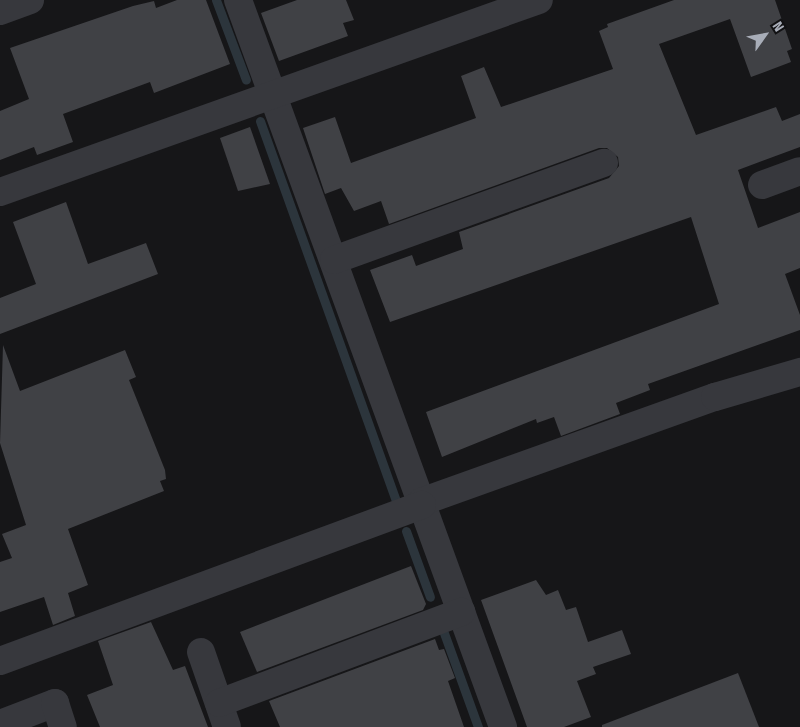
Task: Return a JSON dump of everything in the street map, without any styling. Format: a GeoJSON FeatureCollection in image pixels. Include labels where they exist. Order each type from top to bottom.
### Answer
{"type":"FeatureCollection","features":[{"type":"Feature","properties":{"kind":"street"},"geometry":{"type":"LineString","coordinates":[[0,11],[30,0]]}},
{"type":"Feature","properties":{"kind":"street"},"geometry":{"type":"LineString","coordinates":[[0,192],[538,0]]}},
{"type":"Feature","properties":{"kind":"street"},"geometry":{"type":"LineString","coordinates":[[242,1],[273,94],[503,727]]}},
{"type":"Feature","properties":{"kind":"street"},"geometry":{"type":"LineString","coordinates":[[334,260],[604,163]]}},
{"type":"Feature","properties":{"kind":"street"},"geometry":{"type":"LineString","coordinates":[[762,185],[800,171]]}},
{"type":"Feature","properties":{"kind":"street"},"geometry":{"type":"LineString","coordinates":[[0,661],[422,503],[715,397],[800,372]]}},
{"type":"Feature","properties":{"kind":"street"},"geometry":{"type":"LineString","coordinates":[[201,652],[223,715],[461,612]]}},
{"type":"Feature","properties":{"kind":"street"},"geometry":{"type":"LineString","coordinates":[[0,724],[54,704],[63,727]]}},
{"type":"Feature","properties":{"kind":"building"},"geometry":{"type":"Polygon","coordinates":[[[177,0],[206,0],[230,64],[154,93],[150,82],[63,114],[73,142],[37,155],[34,147],[0,160],[0,111],[29,99],[10,48],[133,6],[154,1],[156,8],[177,0]]]}},
{"type":"Feature","properties":{"kind":"building"},"geometry":{"type":"Polygon","coordinates":[[[297,0],[346,0],[354,20],[343,23],[348,36],[279,61],[261,13],[297,0]]]}},
{"type":"Feature","properties":{"kind":"building"},"geometry":{"type":"Polygon","coordinates":[[[674,0],[775,0],[792,49],[787,51],[791,62],[751,77],[730,19],[659,44],[696,135],[776,107],[782,121],[800,114],[800,147],[738,170],[758,228],[800,212],[800,268],[785,274],[800,315],[800,330],[648,384],[650,390],[616,403],[620,414],[561,436],[554,417],[537,423],[536,419],[442,457],[426,412],[719,304],[691,217],[390,322],[370,270],[412,255],[416,266],[463,249],[459,232],[609,178],[619,166],[618,157],[607,148],[599,148],[389,224],[381,201],[354,211],[341,188],[325,194],[303,128],[335,117],[351,163],[476,118],[461,76],[484,67],[501,107],[613,69],[599,31],[608,27],[607,24],[674,0]]]}},
{"type":"Feature","properties":{"kind":"building"},"geometry":{"type":"Polygon","coordinates":[[[250,127],[270,184],[238,191],[220,138],[250,127]]]}},
{"type":"Feature","properties":{"kind":"building"},"geometry":{"type":"Polygon","coordinates":[[[66,202],[88,264],[146,243],[158,274],[0,334],[0,298],[36,284],[13,222],[66,202]]]}},
{"type":"Feature","properties":{"kind":"building"},"geometry":{"type":"Polygon","coordinates":[[[3,345],[20,391],[125,350],[136,377],[129,380],[165,470],[166,479],[160,481],[164,491],[68,529],[88,585],[68,593],[75,616],[53,625],[44,597],[0,612],[0,562],[12,558],[2,534],[26,525],[0,443],[3,345]]]}},
{"type":"Feature","properties":{"kind":"building"},"geometry":{"type":"Polygon","coordinates":[[[411,566],[426,604],[423,610],[257,672],[240,632],[411,566]]]}},
{"type":"Feature","properties":{"kind":"building"},"geometry":{"type":"Polygon","coordinates":[[[536,580],[546,595],[558,590],[566,610],[576,607],[588,642],[622,630],[631,654],[593,667],[596,674],[577,681],[591,717],[564,727],[527,727],[481,600],[536,580]]]}},
{"type":"Feature","properties":{"kind":"building"},"geometry":{"type":"Polygon","coordinates":[[[151,622],[173,670],[185,666],[208,727],[100,727],[87,695],[113,685],[98,641],[151,622]]]}},
{"type":"Feature","properties":{"kind":"building"},"geometry":{"type":"Polygon","coordinates":[[[435,639],[439,650],[444,649],[455,678],[448,681],[464,727],[280,727],[269,701],[435,639]]]}},
{"type":"Feature","properties":{"kind":"building"},"geometry":{"type":"Polygon","coordinates":[[[738,673],[759,727],[602,727],[602,725],[738,673]]]}},
{"type":"Feature","properties":{"kind":"waterway"},"geometry":{"type":"LineString","coordinates":[[216,0],[246,80]]}},
{"type":"Feature","properties":{"kind":"waterway"},"geometry":{"type":"LineString","coordinates":[[260,121],[398,507]]}},
{"type":"Feature","properties":{"kind":"waterway"},"geometry":{"type":"LineString","coordinates":[[406,531],[430,597]]}},
{"type":"Feature","properties":{"kind":"waterway"},"geometry":{"type":"LineString","coordinates":[[444,633],[478,727]]}}]}
